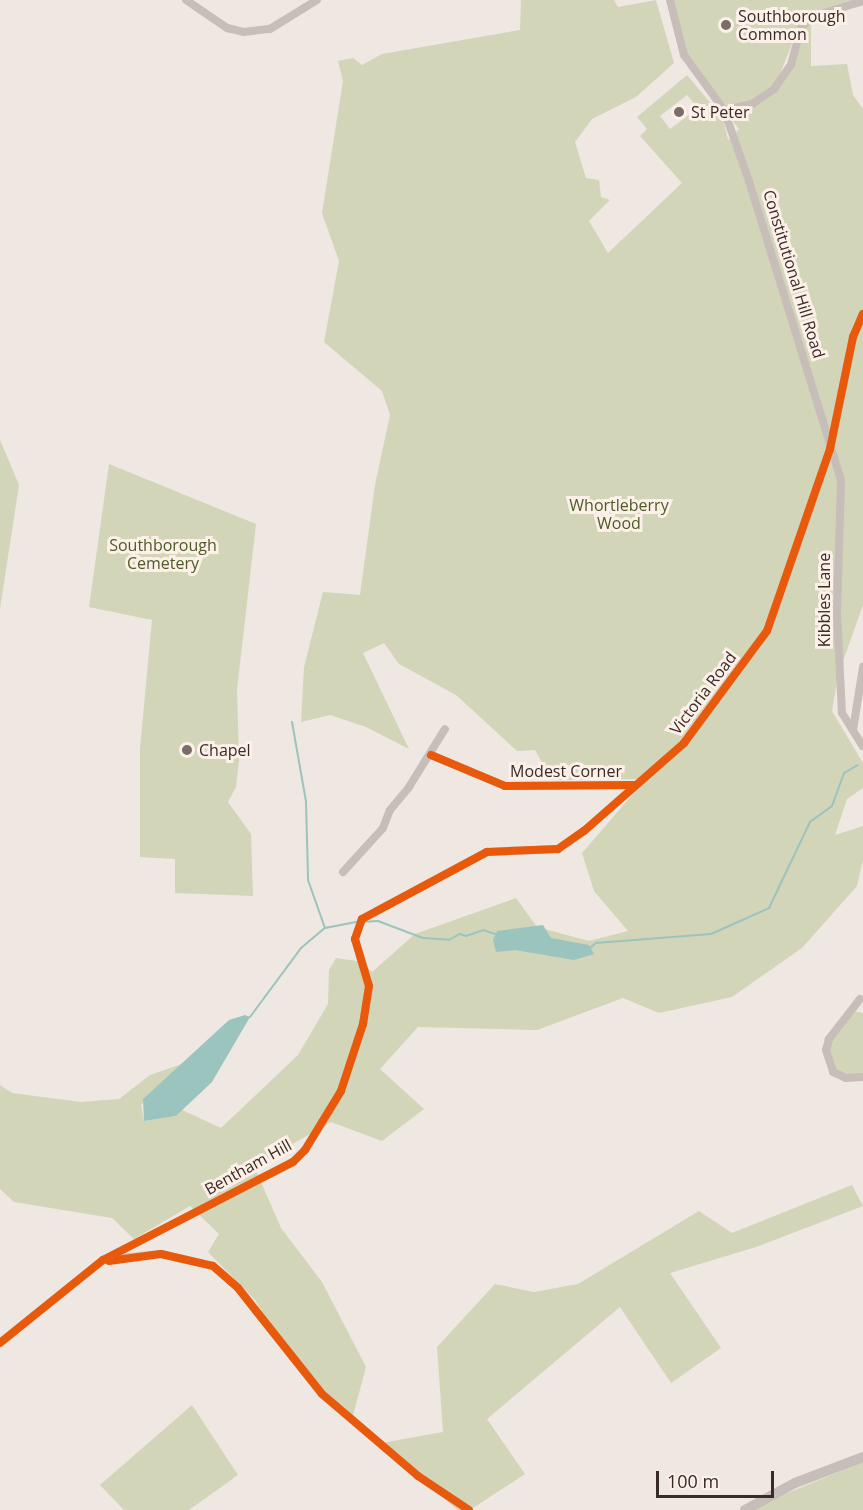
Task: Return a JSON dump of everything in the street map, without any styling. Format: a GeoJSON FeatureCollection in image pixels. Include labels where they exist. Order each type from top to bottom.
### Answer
{"type":"FeatureCollection","features":[{"type":"Feature","properties":{"kind":"street"},"geometry":{"type":"LineString","coordinates":[[186,0],[227,28],[252,32],[270,29],[317,0]]}},
{"type":"Feature","properties":{"kind":"street","name":"Constitutional Hill Road"},"geometry":{"type":"LineString","coordinates":[[670,0],[684,55],[724,110],[773,255],[830,449]]}},
{"type":"Feature","properties":{"kind":"street"},"geometry":{"type":"LineString","coordinates":[[724,110],[752,104],[774,89],[791,65],[801,28],[811,17],[863,2]]}},
{"type":"Feature","properties":{"kind":"street","name":"Victoria Road"},"geometry":{"type":"LineString","coordinates":[[369,913],[487,852],[558,849],[684,743],[767,631],[830,449],[853,337],[863,314]]}},
{"type":"Feature","properties":{"kind":"street","name":"Kibbles Lane"},"geometry":{"type":"LineString","coordinates":[[830,449],[841,480],[837,612],[842,713],[862,744]]}},
{"type":"Feature","properties":{"kind":"street"},"geometry":{"type":"LineString","coordinates":[[853,730],[863,667]]}},
{"type":"Feature","properties":{"kind":"street"},"geometry":{"type":"LineString","coordinates":[[343,872],[383,828],[390,810],[431,755],[445,729]]}},
{"type":"Feature","properties":{"kind":"street","name":"Modest Corner"},"geometry":{"type":"LineString","coordinates":[[431,755],[505,786],[636,785]]}},
{"type":"Feature","properties":{"kind":"street","name":"Bentham Hill"},"geometry":{"type":"LineString","coordinates":[[103,1260],[293,1162],[305,1150],[341,1091],[363,1024],[369,986],[355,932],[369,913]]}},
{"type":"Feature","properties":{"kind":"street"},"geometry":{"type":"LineString","coordinates":[[860,999],[829,1039],[826,1050],[833,1072],[846,1078],[863,1077]]}},
{"type":"Feature","properties":{"kind":"street"},"geometry":{"type":"LineString","coordinates":[[0,1342],[103,1260],[162,1254],[213,1266],[238,1288],[322,1394],[418,1476],[470,1510]]}},
{"type":"Feature","properties":{"kind":"street"},"geometry":{"type":"LineString","coordinates":[[745,1510],[795,1483],[863,1457]]}},
{"type":"Feature","properties":{"kind":"green space","name":"Whortleberry Wood"},"geometry":{"type":"Polygon","coordinates":[[[521,0],[614,0],[618,7],[656,0],[674,63],[636,97],[592,119],[575,142],[586,178],[599,180],[601,197],[610,200],[589,221],[608,253],[682,183],[640,136],[647,129],[637,117],[687,75],[723,118],[728,140],[739,129],[724,110],[752,104],[774,89],[791,64],[801,28],[811,17],[811,66],[847,64],[853,95],[863,109],[863,605],[838,675],[832,711],[863,763],[863,788],[847,799],[835,835],[863,826],[863,860],[857,886],[802,948],[732,997],[659,1013],[623,998],[537,1030],[418,1027],[380,1069],[424,1109],[382,1141],[331,1122],[254,1166],[281,1228],[322,1282],[366,1367],[352,1419],[285,1350],[255,1300],[208,1252],[219,1234],[190,1206],[134,1239],[112,1218],[14,1202],[0,1189],[0,1085],[12,1093],[81,1102],[119,1099],[150,1075],[182,1064],[141,1105],[144,1121],[176,1116],[182,1110],[221,1128],[298,1055],[328,1004],[329,970],[336,958],[363,962],[372,972],[415,934],[516,898],[537,927],[589,941],[628,931],[594,891],[582,853],[646,779],[552,780],[535,750],[517,751],[456,695],[399,664],[384,643],[363,653],[409,749],[366,727],[330,715],[301,722],[304,667],[323,592],[360,595],[375,485],[390,415],[382,391],[324,342],[339,261],[322,213],[343,81],[338,61],[353,58],[362,65],[382,54],[520,30],[521,0]],[[687,95],[660,116],[670,129],[698,108],[687,95]]]}},
{"type":"Feature","properties":{"kind":"green space","name":"Southborough Common"},"geometry":{"type":"Polygon","coordinates":[[[673,0],[861,0],[830,7],[797,31],[778,79],[761,97],[733,107],[723,104],[683,49],[673,0]]]}},
{"type":"Feature","properties":{"kind":"green space"},"geometry":{"type":"Polygon","coordinates":[[[0,440],[19,485],[0,609],[0,440]]]}},
{"type":"Feature","properties":{"kind":"green space","name":"Southborough Cemetery"},"geometry":{"type":"Polygon","coordinates":[[[109,464],[256,524],[237,690],[239,761],[236,787],[228,802],[251,834],[253,896],[175,893],[175,859],[140,857],[140,748],[152,620],[89,607],[109,464]]]}},
{"type":"Feature","properties":{"kind":"green space"},"geometry":{"type":"Polygon","coordinates":[[[853,1011],[863,1013],[863,1077],[833,1072],[828,1061],[829,1039],[853,1011]]]}},
{"type":"Feature","properties":{"kind":"green space"},"geometry":{"type":"Polygon","coordinates":[[[852,1185],[863,1206],[756,1247],[670,1273],[721,1348],[671,1383],[620,1307],[487,1419],[525,1474],[470,1510],[458,1510],[376,1444],[443,1432],[437,1347],[495,1284],[534,1292],[578,1284],[699,1211],[732,1233],[852,1185]]]}},
{"type":"Feature","properties":{"kind":"green space"},"geometry":{"type":"Polygon","coordinates":[[[192,1405],[238,1475],[189,1510],[124,1510],[100,1485],[192,1405]]]}},
{"type":"Feature","properties":{"kind":"green space"},"geometry":{"type":"Polygon","coordinates":[[[863,1462],[863,1510],[753,1510],[785,1494],[863,1462]]]}},
{"type":"Feature","properties":{"kind":"water"},"geometry":{"type":"Polygon","coordinates":[[[543,925],[551,938],[589,945],[594,954],[574,960],[515,950],[496,952],[493,940],[497,931],[543,925]]]}},
{"type":"Feature","properties":{"kind":"water"},"geometry":{"type":"Polygon","coordinates":[[[245,1015],[250,1017],[212,1082],[176,1116],[144,1121],[143,1099],[229,1020],[245,1015]]]}},
{"type":"Feature","properties":{"kind":"waterway"},"geometry":{"type":"LineString","coordinates":[[292,722],[306,801],[308,880],[325,928]]}},
{"type":"Feature","properties":{"kind":"waterway"},"geometry":{"type":"LineString","coordinates":[[590,948],[596,943],[711,934],[769,908],[810,822],[832,806],[844,773],[858,765]]}},
{"type":"Feature","properties":{"kind":"waterway"},"geometry":{"type":"LineString","coordinates":[[362,922],[378,921],[423,938],[449,940],[460,934],[466,936],[483,930],[498,935]]}},
{"type":"Feature","properties":{"kind":"waterway"},"geometry":{"type":"LineString","coordinates":[[250,1017],[301,948],[325,928],[357,922]]}},
{"type":"Feature","properties":{"kind":"cycle path"},"geometry":{"type":"LineString","coordinates":[[0,1343],[103,1260],[293,1162],[305,1150],[341,1091],[363,1024],[369,986],[355,939],[362,919],[487,852],[558,849],[584,831],[684,743],[767,631],[830,449],[853,337],[863,314]]}},
{"type":"Feature","properties":{"kind":"cycle path"},"geometry":{"type":"LineString","coordinates":[[431,755],[505,786],[635,785]]}},
{"type":"Feature","properties":{"kind":"cycle path"},"geometry":{"type":"LineString","coordinates":[[109,1261],[161,1254],[213,1266],[238,1288],[322,1394],[418,1476],[469,1510]]}},
{"type":"Feature","properties":{"kind":"place","name":"Southborough Common"},"geometry":{"type":"Point","coordinates":[726,25]}},
{"type":"Feature","properties":{"kind":"place","name":"St Peter"},"geometry":{"type":"Point","coordinates":[679,112]}},
{"type":"Feature","properties":{"kind":"place","name":"Chapel"},"geometry":{"type":"Point","coordinates":[187,750]}}]}
